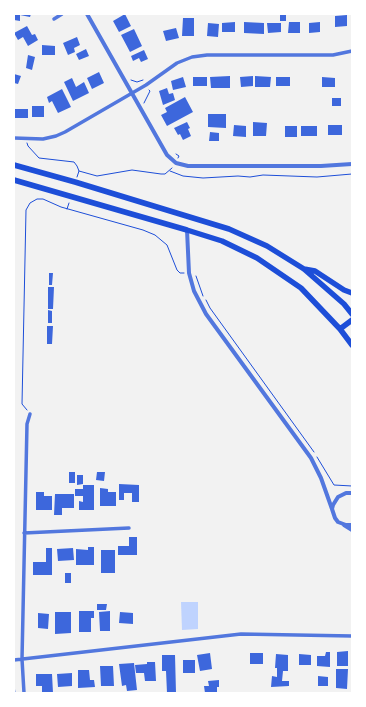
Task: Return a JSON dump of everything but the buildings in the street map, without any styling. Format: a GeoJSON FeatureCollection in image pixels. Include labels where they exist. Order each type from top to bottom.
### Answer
{"type":"FeatureCollection","features":[{"type":"Feature","properties":{"kind":"highway"},"geometry":{"type":"LineString","coordinates":[[14,165],[229,229],[266,246],[304,269],[344,304],[352,314]]}},
{"type":"Feature","properties":{"kind":"highway"},"geometry":{"type":"LineString","coordinates":[[14,180],[222,241],[258,258],[301,288],[351,341]]}},
{"type":"Feature","properties":{"kind":"highway"},"geometry":{"type":"LineString","coordinates":[[304,269],[315,271],[344,290],[352,293]]}},
{"type":"Feature","properties":{"kind":"highway"},"geometry":{"type":"LineString","coordinates":[[340,329],[352,320]]}},
{"type":"Feature","properties":{"kind":"street"},"geometry":{"type":"LineString","coordinates":[[54,19],[62,14]]}},
{"type":"Feature","properties":{"kind":"street"},"geometry":{"type":"LineString","coordinates":[[86,14],[167,155],[176,163],[188,166],[321,166],[352,164]]}},
{"type":"Feature","properties":{"kind":"street"},"geometry":{"type":"LineString","coordinates":[[14,138],[43,139],[65,132],[132,94],[177,63],[192,56],[333,55],[352,51]]}},
{"type":"Feature","properties":{"kind":"street"},"geometry":{"type":"LineString","coordinates":[[187,230],[189,273],[194,291],[206,314],[311,458],[321,478],[335,518],[352,530]]}},
{"type":"Feature","properties":{"kind":"street"},"geometry":{"type":"LineString","coordinates":[[24,693],[22,659],[24,533],[27,424],[30,414]]}},
{"type":"Feature","properties":{"kind":"street"},"geometry":{"type":"LineString","coordinates":[[332,509],[338,497],[346,493],[352,493]]}},
{"type":"Feature","properties":{"kind":"street"},"geometry":{"type":"LineString","coordinates":[[342,524],[352,525]]}},
{"type":"Feature","properties":{"kind":"street"},"geometry":{"type":"LineString","coordinates":[[24,533],[129,528]]}},
{"type":"Feature","properties":{"kind":"street"},"geometry":{"type":"LineString","coordinates":[[14,660],[241,634],[352,636]]}},
{"type":"Feature","properties":{"kind":"path"},"geometry":{"type":"LineString","coordinates":[[144,104],[150,91],[149,90]]}},
{"type":"Feature","properties":{"kind":"path"},"geometry":{"type":"LineString","coordinates":[[27,144],[39,158],[74,162],[79,171],[77,177]]}},
{"type":"Feature","properties":{"kind":"path"},"geometry":{"type":"LineString","coordinates":[[174,154],[179,156],[178,158]]}},
{"type":"Feature","properties":{"kind":"path"},"geometry":{"type":"LineString","coordinates":[[79,171],[97,176],[132,170],[165,174],[170,171],[173,166]]}},
{"type":"Feature","properties":{"kind":"path"},"geometry":{"type":"LineString","coordinates":[[170,171],[183,176],[203,178],[238,176],[250,177],[263,175],[317,177],[352,174]]}},
{"type":"Feature","properties":{"kind":"path"},"geometry":{"type":"LineString","coordinates":[[30,414],[22,404],[26,210],[30,203],[37,199],[43,199],[67,209],[143,230],[155,235],[167,246],[176,270],[180,273],[185,273]]}},
{"type":"Feature","properties":{"kind":"path"},"geometry":{"type":"LineString","coordinates":[[67,209],[69,202]]}},
{"type":"Feature","properties":{"kind":"path"},"geometry":{"type":"LineString","coordinates":[[195,274],[210,308],[303,436],[332,483],[336,486],[352,486]]}},
{"type":"Feature","properties":{"kind":"path"},"geometry":{"type":"LineString","coordinates":[[14,685],[15,693]]}},
{"type":"Feature","properties":{"kind":"water"},"geometry":{"type":"Polygon","coordinates":[[[181,602],[198,602],[198,629],[182,630],[181,602]]]}}]}
